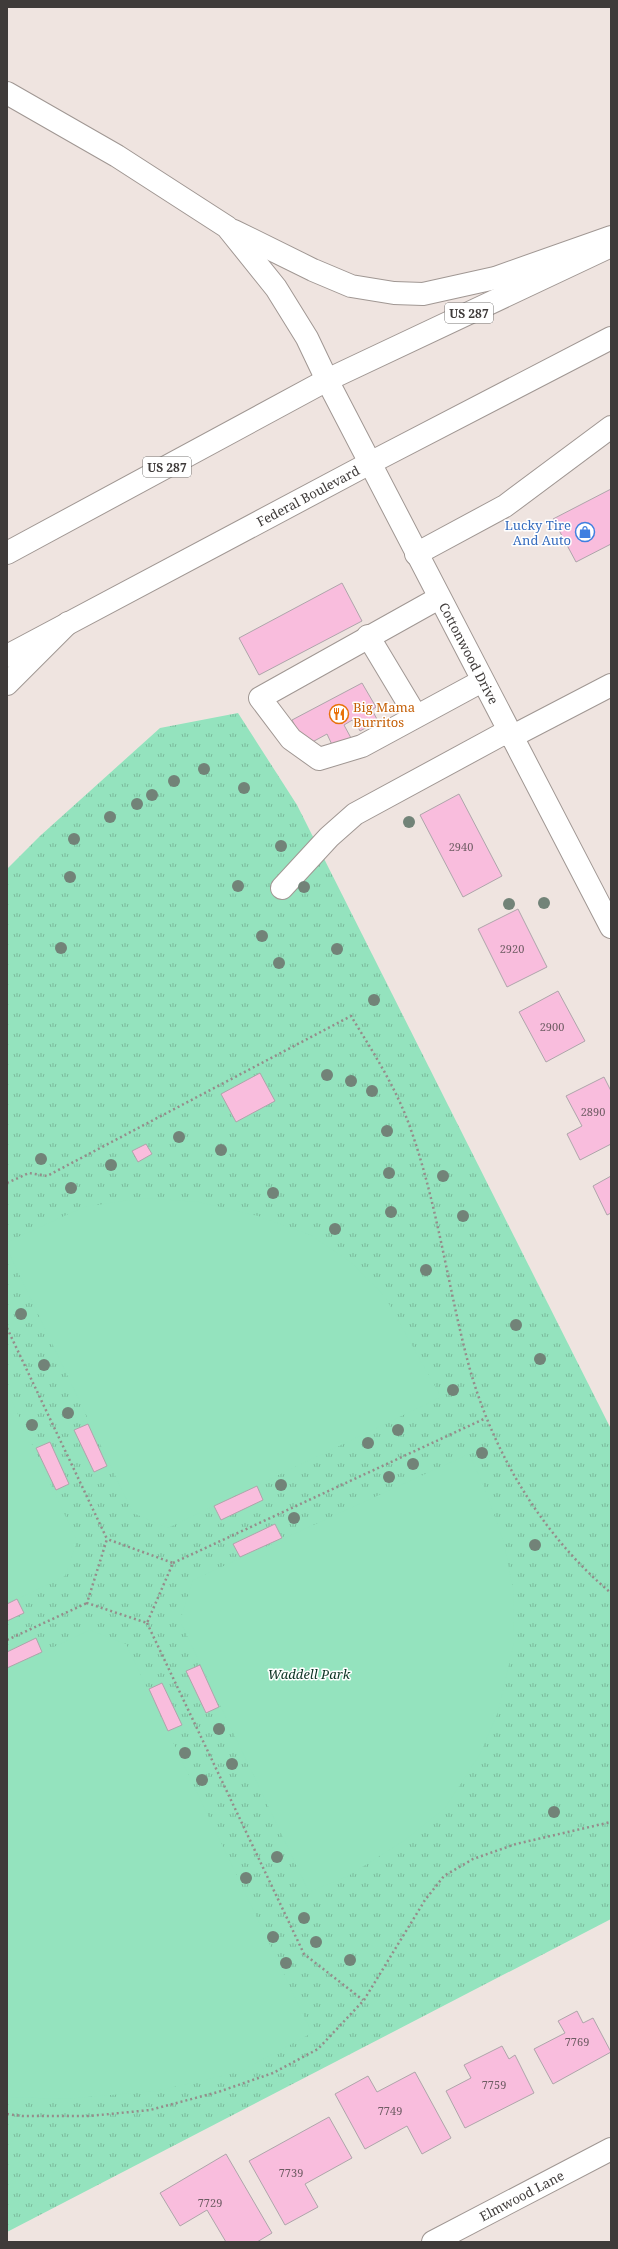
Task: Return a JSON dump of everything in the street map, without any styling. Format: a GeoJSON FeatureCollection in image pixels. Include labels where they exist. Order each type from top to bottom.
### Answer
{"type":"FeatureCollection","features":[{"type":"Feature","properties":{"kind":"main road"},"geometry":{"type":"LineString","coordinates":[[7,93],[117,156],[227,227],[313,270],[351,286],[394,293],[424,294],[495,278],[611,237]]}},
{"type":"Feature","properties":{"kind":"main road","name":"Cottonwood Drive"},"geometry":{"type":"LineString","coordinates":[[227,227],[276,288],[307,338],[327,380],[482,682],[611,927]]}},
{"type":"Feature","properties":{"kind":"main road","name":"US 287"},"geometry":{"type":"LineString","coordinates":[[7,553],[327,380],[611,246]]}},
{"type":"Feature","properties":{"kind":"main road","name":"Federal Boulevard"},"geometry":{"type":"LineString","coordinates":[[7,656],[370,463],[611,338]]}},
{"type":"Feature","properties":{"kind":"main road"},"geometry":{"type":"LineString","coordinates":[[416,554],[505,506],[611,427]]}},
{"type":"Feature","properties":{"kind":"main road"},"geometry":{"type":"LineString","coordinates":[[439,598],[368,636],[260,698],[291,739],[319,759],[362,746],[482,682]]}},
{"type":"Feature","properties":{"kind":"main road"},"geometry":{"type":"LineString","coordinates":[[7,684],[68,623]]}},
{"type":"Feature","properties":{"kind":"main road"},"geometry":{"type":"LineString","coordinates":[[368,636],[416,716]]}},
{"type":"Feature","properties":{"kind":"main road"},"geometry":{"type":"LineString","coordinates":[[282,888],[329,837],[355,814],[510,734],[611,685]]}},
{"type":"Feature","properties":{"kind":"main road","name":"Elmwood Lane"},"geometry":{"type":"LineString","coordinates":[[433,2242],[611,2149]]}},
{"type":"Feature","properties":{"kind":"path"},"geometry":{"type":"LineString","coordinates":[[7,1183],[29,1173],[47,1176],[351,1016],[383,1068],[411,1128],[424,1171],[470,1367],[486,1418],[520,1485],[546,1526],[572,1557],[611,1593]]}},
{"type":"Feature","properties":{"kind":"path"},"geometry":{"type":"LineString","coordinates":[[7,1328],[107,1539],[87,1603]]}},
{"type":"Feature","properties":{"kind":"path"},"geometry":{"type":"LineString","coordinates":[[147,1623],[173,1563],[486,1418]]}},
{"type":"Feature","properties":{"kind":"path"},"geometry":{"type":"LineString","coordinates":[[107,1539],[173,1563]]}},
{"type":"Feature","properties":{"kind":"path"},"geometry":{"type":"LineString","coordinates":[[7,1640],[87,1603],[147,1623],[304,1954],[364,2000]]}},
{"type":"Feature","properties":{"kind":"path"},"geometry":{"type":"LineString","coordinates":[[7,2114],[22,2116],[90,2116],[150,2110],[218,2092],[273,2073],[318,2049],[364,2000],[425,1900],[444,1876],[473,1859],[516,1844],[611,1822]]}},
{"type":"Feature","properties":{"kind":"green space","name":"Waddell Park"},"geometry":{"type":"Polygon","coordinates":[[[238,713],[297,805],[611,1429],[611,1919],[7,2232],[7,869],[40,836],[160,728],[238,713]]]}},
{"type":"Feature","properties":{"kind":"green space"},"geometry":{"type":"Polygon","coordinates":[[[143,1198],[199,1202],[258,1216],[311,1235],[353,1264],[385,1297],[441,1397],[168,1528],[133,1513],[7,1249],[7,1242],[84,1207],[143,1198]]]}},
{"type":"Feature","properties":{"kind":"green space"},"geometry":{"type":"Polygon","coordinates":[[[7,1391],[77,1541],[65,1576],[7,1604],[7,1391]]]}},
{"type":"Feature","properties":{"kind":"green space"},"geometry":{"type":"Polygon","coordinates":[[[469,1454],[485,1489],[504,1543],[514,1595],[513,1647],[498,1712],[480,1754],[445,1808],[405,1840],[348,1876],[309,1892],[180,1621],[193,1580],[469,1454]]]}},
{"type":"Feature","properties":{"kind":"green space"},"geometry":{"type":"Polygon","coordinates":[[[90,1630],[126,1644],[312,2033],[239,2072],[156,2091],[65,2099],[11,2097],[7,2096],[7,1669],[90,1630]]]}},
{"type":"Feature","properties":{"kind":"building","name":"Lucky Tire And Auto"},"geometry":{"type":"Polygon","coordinates":[[[611,489],[611,544],[576,562],[553,519],[611,489]]]}},
{"type":"Feature","properties":{"kind":"building"},"geometry":{"type":"Polygon","coordinates":[[[342,583],[362,621],[259,675],[239,638],[342,583]]]}},
{"type":"Feature","properties":{"kind":"building","name":"Big Mama Burritos"},"geometry":{"type":"Polygon","coordinates":[[[362,683],[376,707],[372,710],[378,721],[360,731],[354,719],[344,725],[351,738],[334,749],[327,734],[305,746],[292,720],[362,683]]]}},
{"type":"Feature","properties":{"kind":"building"},"geometry":{"type":"Polygon","coordinates":[[[459,794],[502,876],[463,897],[420,815],[459,794]]]}},
{"type":"Feature","properties":{"kind":"building"},"geometry":{"type":"Polygon","coordinates":[[[518,909],[547,967],[507,987],[478,929],[518,909]]]}},
{"type":"Feature","properties":{"kind":"building"},"geometry":{"type":"Polygon","coordinates":[[[558,991],[585,1041],[546,1062],[519,1012],[558,991]]]}},
{"type":"Feature","properties":{"kind":"building"},"geometry":{"type":"Polygon","coordinates":[[[260,1073],[275,1101],[236,1122],[221,1094],[260,1073]]]}},
{"type":"Feature","properties":{"kind":"building"},"geometry":{"type":"Polygon","coordinates":[[[604,1077],[611,1091],[611,1144],[580,1160],[567,1134],[582,1126],[566,1096],[604,1077]]]}},
{"type":"Feature","properties":{"kind":"building"},"geometry":{"type":"Polygon","coordinates":[[[146,1144],[152,1154],[138,1162],[132,1151],[146,1144]]]}},
{"type":"Feature","properties":{"kind":"building"},"geometry":{"type":"Polygon","coordinates":[[[611,1176],[611,1213],[607,1215],[593,1186],[611,1176]]]}},
{"type":"Feature","properties":{"kind":"building"},"geometry":{"type":"Polygon","coordinates":[[[88,1424],[107,1466],[94,1472],[74,1430],[88,1424]]]}},
{"type":"Feature","properties":{"kind":"building"},"geometry":{"type":"Polygon","coordinates":[[[50,1442],[69,1484],[56,1490],[36,1448],[50,1442]]]}},
{"type":"Feature","properties":{"kind":"building"},"geometry":{"type":"Polygon","coordinates":[[[257,1486],[263,1500],[221,1520],[214,1506],[257,1486]]]}},
{"type":"Feature","properties":{"kind":"building"},"geometry":{"type":"Polygon","coordinates":[[[275,1524],[282,1538],[240,1557],[233,1544],[275,1524]]]}},
{"type":"Feature","properties":{"kind":"building"},"geometry":{"type":"Polygon","coordinates":[[[17,1599],[24,1613],[7,1621],[7,1604],[17,1599]]]}},
{"type":"Feature","properties":{"kind":"building"},"geometry":{"type":"Polygon","coordinates":[[[36,1638],[42,1652],[7,1668],[7,1652],[36,1638]]]}},
{"type":"Feature","properties":{"kind":"building"},"geometry":{"type":"Polygon","coordinates":[[[200,1665],[219,1707],[206,1713],[186,1671],[200,1665]]]}},
{"type":"Feature","properties":{"kind":"building"},"geometry":{"type":"Polygon","coordinates":[[[162,1683],[182,1725],[168,1731],[149,1689],[162,1683]]]}},
{"type":"Feature","properties":{"kind":"building"},"geometry":{"type":"Polygon","coordinates":[[[577,2011],[583,2023],[593,2018],[611,2052],[553,2084],[534,2049],[565,2033],[558,2021],[577,2011]]]}},
{"type":"Feature","properties":{"kind":"building"},"geometry":{"type":"Polygon","coordinates":[[[502,2046],[509,2059],[515,2055],[534,2093],[465,2128],[446,2091],[471,2078],[464,2065],[502,2046]]]}},
{"type":"Feature","properties":{"kind":"building"},"geometry":{"type":"Polygon","coordinates":[[[415,2072],[451,2138],[422,2154],[407,2126],[365,2149],[335,2094],[368,2076],[377,2092],[415,2072]]]}},
{"type":"Feature","properties":{"kind":"building"},"geometry":{"type":"Polygon","coordinates":[[[329,2117],[352,2158],[305,2184],[318,2207],[285,2225],[249,2161],[329,2117]]]}},
{"type":"Feature","properties":{"kind":"building"},"geometry":{"type":"Polygon","coordinates":[[[226,2154],[272,2233],[257,2242],[226,2242],[207,2210],[180,2226],[160,2193],[226,2154]]]}},
{"type":"Feature","properties":{"kind":"place","name":"Lucky Tire And Auto"},"geometry":{"type":"Point","coordinates":[585,532]}},
{"type":"Feature","properties":{"kind":"place","name":"Big Mama Burritos"},"geometry":{"type":"Point","coordinates":[339,714]}}]}
